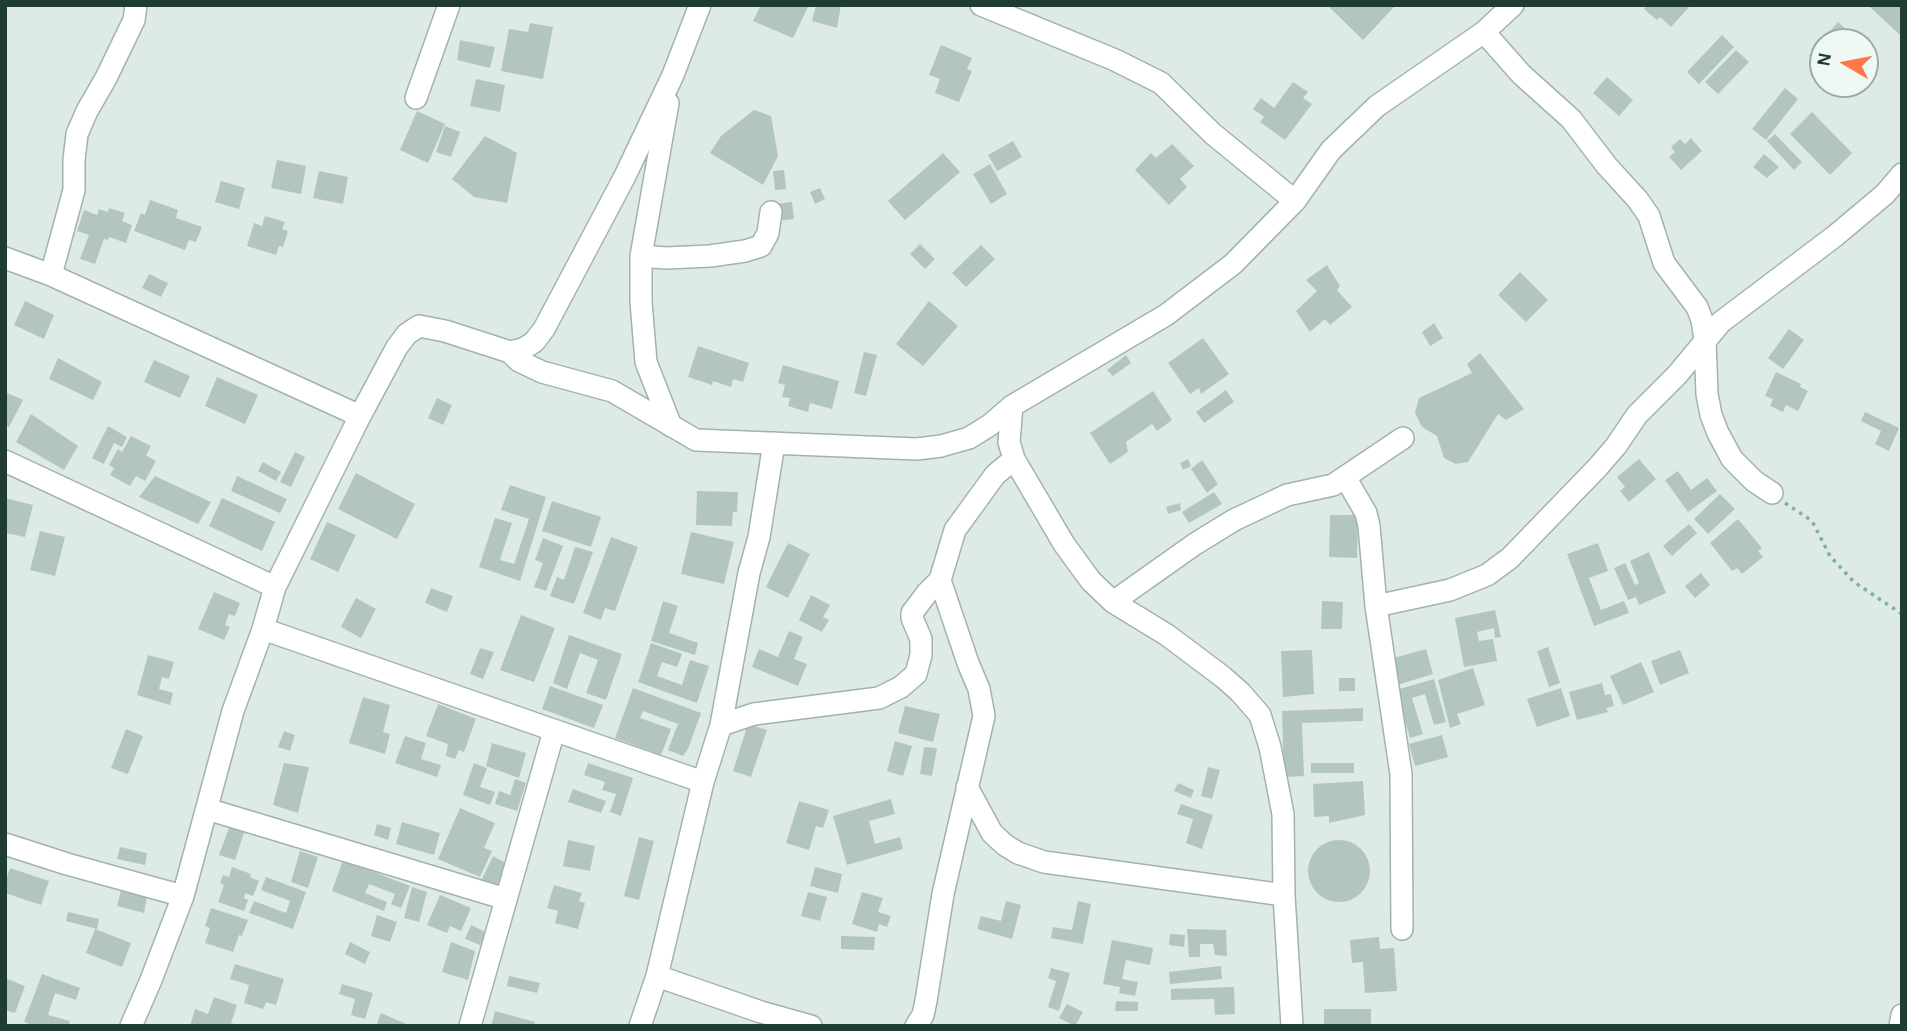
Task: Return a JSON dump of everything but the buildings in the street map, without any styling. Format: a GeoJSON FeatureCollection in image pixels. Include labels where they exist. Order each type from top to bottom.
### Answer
{"type":"FeatureCollection","features":[{"type":"Feature","properties":{"kind":"street"},"geometry":{"type":"LineString","coordinates":[[51,275],[74,190],[77,134],[134,20],[136,5]]}},
{"type":"Feature","properties":{"kind":"street"},"geometry":{"type":"LineString","coordinates":[[415,98],[449,5]]}},
{"type":"Feature","properties":{"kind":"street"},"geometry":{"type":"LineString","coordinates":[[510,352],[523,349],[534,342],[544,329],[625,176],[673,75],[700,5]]}},
{"type":"Feature","properties":{"kind":"street"},"geometry":{"type":"LineString","coordinates":[[981,5],[1115,60],[1161,83],[1213,134],[1295,201]]}},
{"type":"Feature","properties":{"kind":"street"},"geometry":{"type":"LineString","coordinates":[[131,1026],[183,896],[233,711],[263,629],[275,587],[360,416],[397,346],[407,334],[419,326],[445,331],[510,352],[519,361],[542,372],[612,391],[696,440],[917,449],[969,438],[990,425],[1012,406],[1166,315],[1233,264],[1295,201],[1331,150],[1377,106],[1484,33],[1513,5]]}},
{"type":"Feature","properties":{"kind":"street"},"geometry":{"type":"LineString","coordinates":[[1484,33],[1521,74],[1571,119],[1649,216],[1664,263],[1697,307],[1702,320],[1706,340],[1707,394],[1718,433],[1732,459],[1754,481],[1772,493]]}},
{"type":"Feature","properties":{"kind":"street"},"geometry":{"type":"LineString","coordinates":[[671,425],[646,362],[640,256],[673,75]]}},
{"type":"Feature","properties":{"kind":"street"},"geometry":{"type":"LineString","coordinates":[[1376,606],[1450,590],[1488,575],[1510,558],[1597,468],[1637,415],[1677,375],[1721,322],[1835,236],[1885,194],[1902,174]]}},
{"type":"Feature","properties":{"kind":"street"},"geometry":{"type":"LineString","coordinates":[[640,256],[710,256],[761,246],[768,233],[771,212]]}},
{"type":"Feature","properties":{"kind":"street"},"geometry":{"type":"LineString","coordinates":[[5,258],[51,275],[360,416]]}},
{"type":"Feature","properties":{"kind":"street"},"geometry":{"type":"LineString","coordinates":[[1012,406],[1009,442],[1014,459],[1064,544],[1091,581],[1113,602],[1167,635],[1223,677],[1260,715],[1270,747],[1283,814],[1284,895],[1292,1026]]}},
{"type":"Feature","properties":{"kind":"street"},"geometry":{"type":"LineString","coordinates":[[1113,602],[1234,520],[1287,495],[1334,485],[1403,438]]}},
{"type":"Feature","properties":{"kind":"street"},"geometry":{"type":"LineString","coordinates":[[640,1026],[657,976],[703,782],[721,725],[774,443]]}},
{"type":"Feature","properties":{"kind":"street"},"geometry":{"type":"LineString","coordinates":[[721,725],[754,714],[879,698],[901,687],[916,674],[921,655],[921,639],[912,612],[940,580],[956,530],[995,475],[1014,459]]}},
{"type":"Feature","properties":{"kind":"street"},"geometry":{"type":"LineString","coordinates":[[5,461],[275,587]]}},
{"type":"Feature","properties":{"kind":"street"},"geometry":{"type":"LineString","coordinates":[[1345,478],[1366,513],[1369,526],[1376,606],[1401,774],[1402,929]]}},
{"type":"Feature","properties":{"kind":"street"},"geometry":{"type":"LineString","coordinates":[[916,1026],[923,1015],[926,1001],[943,894],[981,731],[983,706],[940,580]]}},
{"type":"Feature","properties":{"kind":"street"},"geometry":{"type":"LineString","coordinates":[[263,629],[703,782]]}},
{"type":"Feature","properties":{"kind":"street"},"geometry":{"type":"LineString","coordinates":[[470,1026],[554,731]]}},
{"type":"Feature","properties":{"kind":"street"},"geometry":{"type":"LineString","coordinates":[[967,787],[992,833],[1018,853],[1044,862],[1284,895]]}},
{"type":"Feature","properties":{"kind":"street"},"geometry":{"type":"LineString","coordinates":[[207,809],[506,899]]}},
{"type":"Feature","properties":{"kind":"street"},"geometry":{"type":"LineString","coordinates":[[5,844],[183,896]]}},
{"type":"Feature","properties":{"kind":"street"},"geometry":{"type":"LineString","coordinates":[[657,976],[761,1012],[811,1026]]}},
{"type":"Feature","properties":{"kind":"street"},"geometry":{"type":"LineString","coordinates":[[1900,1026],[1902,1016]]}},
{"type":"Feature","properties":{"kind":"path"},"geometry":{"type":"LineString","coordinates":[[1772,493],[1812,522],[1830,556],[1854,582],[1902,614]]}}]}
